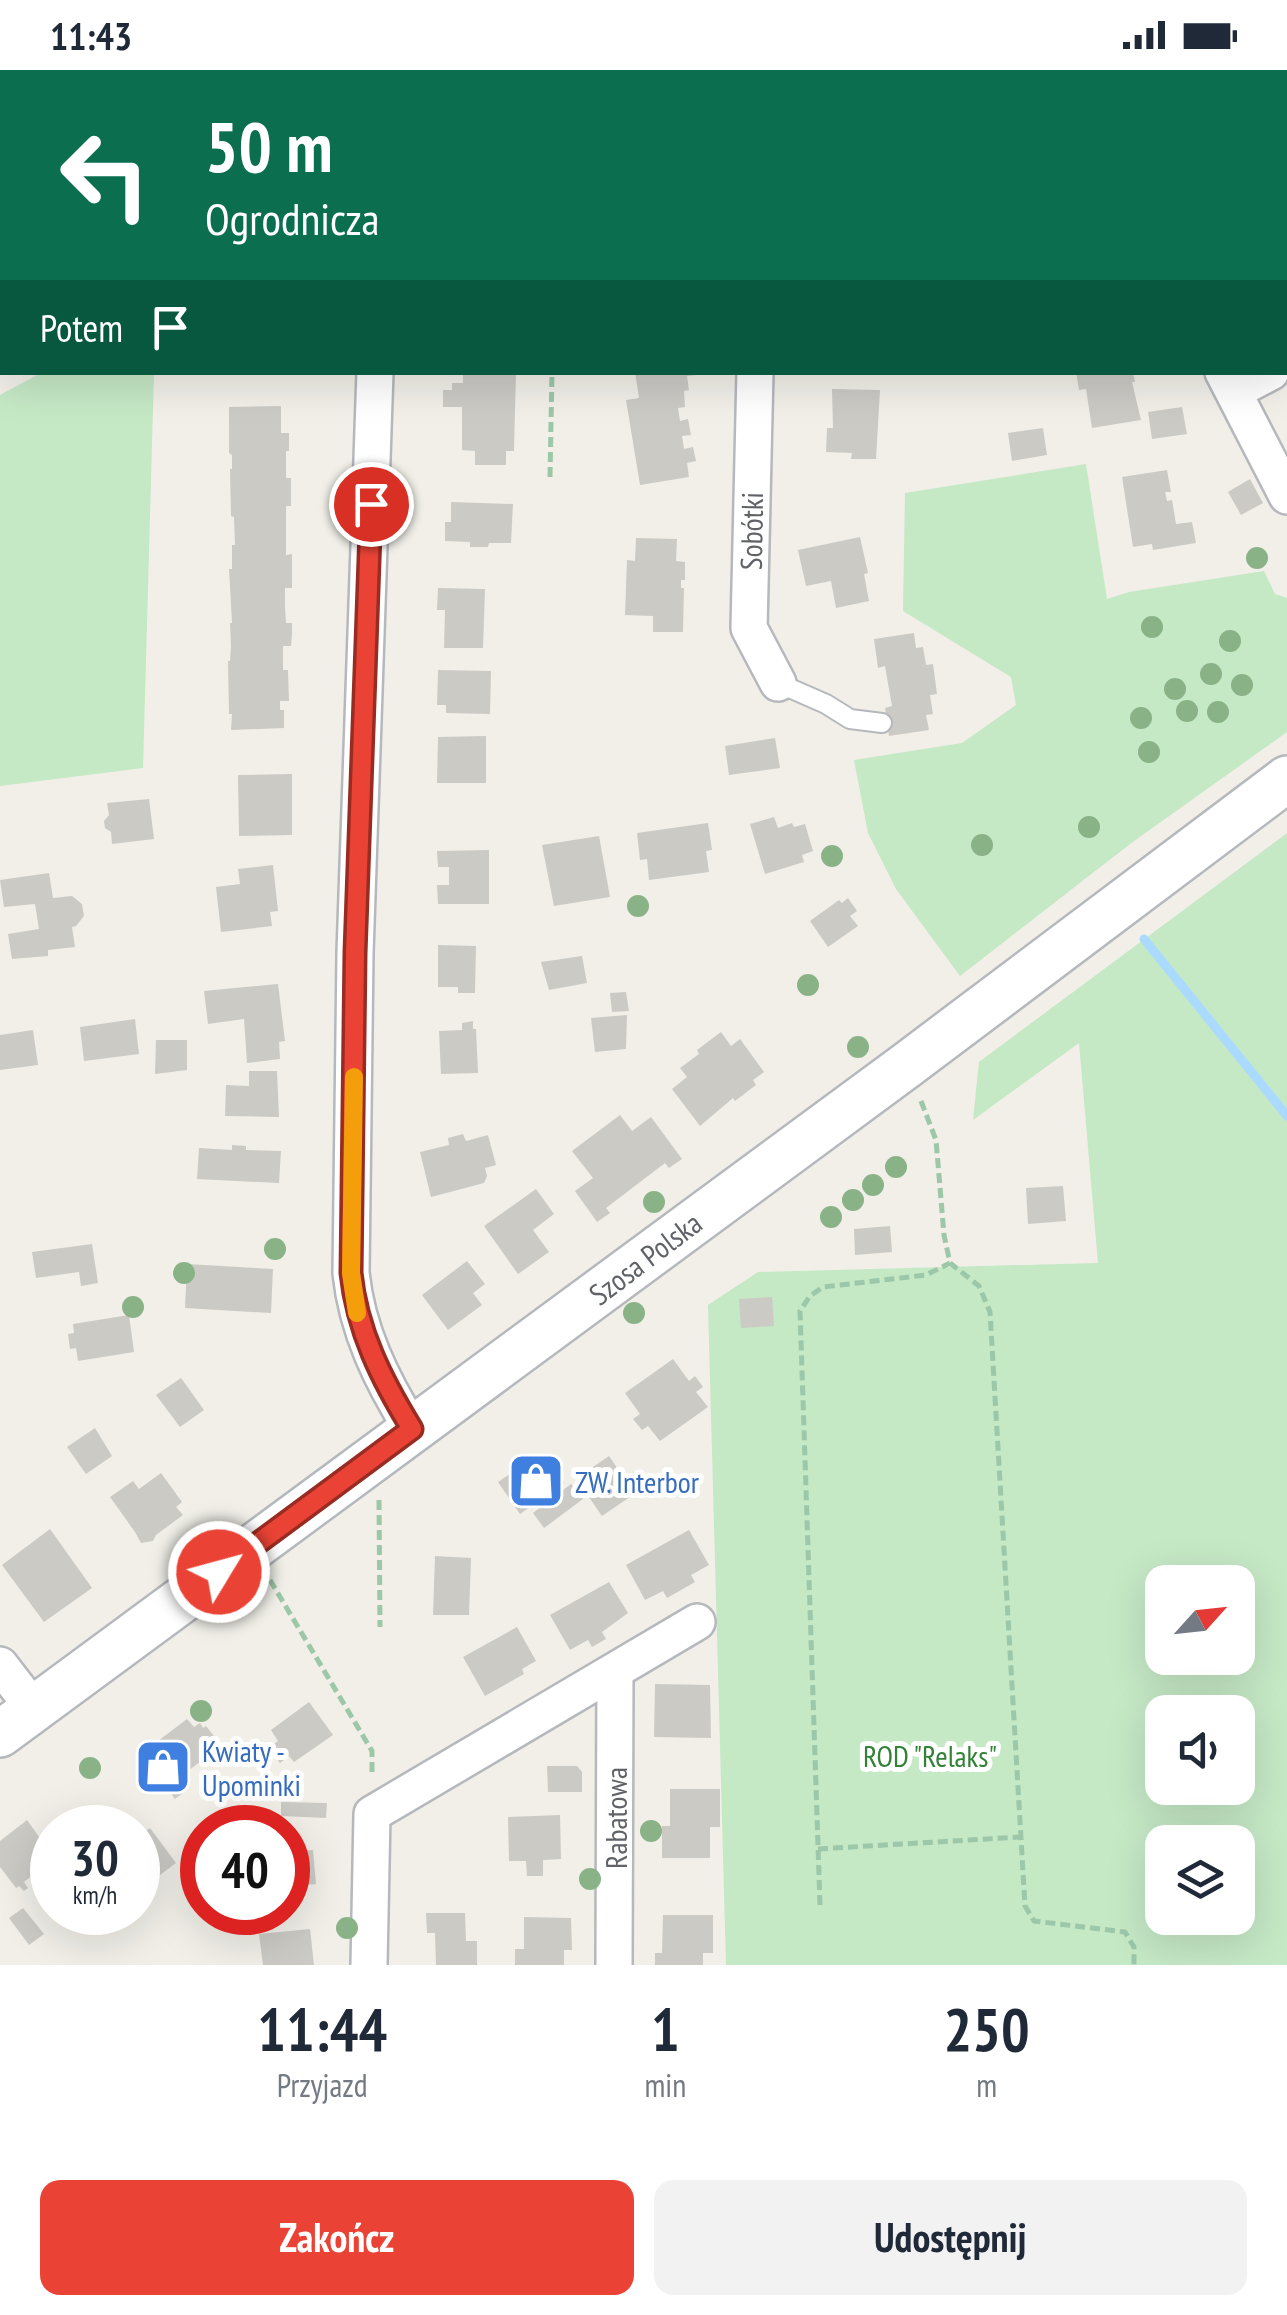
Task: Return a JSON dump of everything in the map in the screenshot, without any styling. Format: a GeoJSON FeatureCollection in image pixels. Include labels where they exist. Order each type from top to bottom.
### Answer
{"type":"FeatureCollection","features":[{"type":"Feature","properties":{"kind":"street"},"geometry":{"type":"LineString","coordinates":[[375,375],[355,953],[351,1273],[366,1340],[388,1389],[396,1441]]}},
{"type":"Feature","properties":{"kind":"street","name":"Sobótki"},"geometry":{"type":"LineString","coordinates":[[755,375],[749,628],[778,683]]}},
{"type":"Feature","properties":{"kind":"street"},"geometry":{"type":"LineString","coordinates":[[1258,375],[1229,382],[1287,496]]}},
{"type":"Feature","properties":{"kind":"street","name":"Szosa Polska"},"geometry":{"type":"LineString","coordinates":[[17,1722],[1287,780]]}},
{"type":"Feature","properties":{"kind":"street"},"geometry":{"type":"LineString","coordinates":[[369,1965],[372,1814],[697,1622]]}},
{"type":"Feature","properties":{"kind":"street"},"geometry":{"type":"LineString","coordinates":[[0,1664],[17,1722]]}},
{"type":"Feature","properties":{"kind":"street","name":"Rabatowa"},"geometry":{"type":"LineString","coordinates":[[614,1965],[615,1672]]}},
{"type":"Feature","properties":{"kind":"lane"},"geometry":{"type":"LineString","coordinates":[[778,683],[850,719],[882,723]]}},
{"type":"Feature","properties":{"kind":"path"},"geometry":{"type":"LineString","coordinates":[[550,477],[552,375]]}},
{"type":"Feature","properties":{"kind":"path"},"geometry":{"type":"LineString","coordinates":[[907,1065],[936,1140],[950,1263],[978,1286],[990,1312],[1024,1906],[1034,1921],[1126,1932],[1134,1947],[1134,1965]]}},
{"type":"Feature","properties":{"kind":"path"},"geometry":{"type":"LineString","coordinates":[[820,1905],[800,1311],[823,1286],[926,1275],[950,1263]]}},
{"type":"Feature","properties":{"kind":"path"},"geometry":{"type":"LineString","coordinates":[[380,1627],[396,1441]]}},
{"type":"Feature","properties":{"kind":"path"},"geometry":{"type":"LineString","coordinates":[[277,1590],[372,1751],[372,1814]]}},
{"type":"Feature","properties":{"kind":"path"},"geometry":{"type":"LineString","coordinates":[[818,1849],[1020,1838]]}},
{"type":"Feature","properties":{"kind":"green space"},"geometry":{"type":"Polygon","coordinates":[[[37,375],[154,375],[143,768],[0,786],[0,395],[37,375]]]}},
{"type":"Feature","properties":{"kind":"green space"},"geometry":{"type":"Polygon","coordinates":[[[1086,464],[1107,599],[1129,592],[1264,571],[1275,594],[1287,598],[1287,732],[1130,844],[960,976],[896,889],[868,833],[854,760],[962,743],[1016,705],[1011,677],[903,611],[905,493],[1086,464]]]}},
{"type":"Feature","properties":{"kind":"green space","name":"ROD \"Relaks\""},"geometry":{"type":"Polygon","coordinates":[[[1287,833],[1287,1965],[726,1965],[708,1305],[758,1272],[1098,1263],[1079,1043],[973,1120],[979,1062],[1287,833]]]}},
{"type":"Feature","properties":{"kind":"building"},"geometry":{"type":"Polygon","coordinates":[[[463,375],[516,375],[514,451],[506,451],[506,465],[475,465],[475,451],[462,450],[462,407],[443,407],[443,390],[452,390],[452,383],[463,383],[463,375]]]}},
{"type":"Feature","properties":{"kind":"building"},"geometry":{"type":"Polygon","coordinates":[[[635,375],[697,375],[687,376],[685,407],[678,408],[680,421],[688,419],[691,435],[682,436],[684,449],[693,447],[696,461],[687,463],[689,477],[640,485],[626,400],[639,398],[635,375]]]}},
{"type":"Feature","properties":{"kind":"building"},"geometry":{"type":"Polygon","coordinates":[[[1076,375],[1134,375],[1141,420],[1092,428],[1086,389],[1079,390],[1076,375]]]}},
{"type":"Feature","properties":{"kind":"building"},"geometry":{"type":"Polygon","coordinates":[[[832,389],[880,390],[876,459],[851,459],[852,453],[826,452],[827,428],[833,428],[832,389]]]}},
{"type":"Feature","properties":{"kind":"building"},"geometry":{"type":"Polygon","coordinates":[[[281,406],[281,433],[289,433],[286,478],[291,478],[291,506],[286,506],[286,555],[292,554],[292,588],[285,588],[285,607],[286,623],[292,623],[292,634],[291,646],[283,646],[289,701],[280,701],[284,728],[231,730],[229,569],[235,545],[229,407],[281,406]]]}},
{"type":"Feature","properties":{"kind":"building"},"geometry":{"type":"Polygon","coordinates":[[[1182,407],[1187,434],[1152,439],[1148,412],[1182,407]]]}},
{"type":"Feature","properties":{"kind":"building"},"geometry":{"type":"Polygon","coordinates":[[[1043,428],[1047,455],[1012,461],[1008,433],[1043,428]]]}},
{"type":"Feature","properties":{"kind":"building"},"geometry":{"type":"Polygon","coordinates":[[[1167,470],[1171,492],[1165,492],[1167,501],[1172,500],[1176,524],[1192,522],[1196,543],[1153,550],[1152,544],[1133,547],[1122,477],[1167,470]]]}},
{"type":"Feature","properties":{"kind":"building"},"geometry":{"type":"Polygon","coordinates":[[[1250,479],[1263,503],[1241,515],[1228,492],[1250,479]]]}},
{"type":"Feature","properties":{"kind":"building"},"geometry":{"type":"Polygon","coordinates":[[[451,502],[513,504],[511,543],[470,547],[470,542],[445,541],[445,522],[451,522],[451,502]]]}},
{"type":"Feature","properties":{"kind":"building"},"geometry":{"type":"Polygon","coordinates":[[[860,537],[869,601],[836,608],[831,581],[806,586],[798,550],[860,537]]]}},
{"type":"Feature","properties":{"kind":"building"},"geometry":{"type":"Polygon","coordinates":[[[636,538],[677,539],[676,561],[685,562],[685,580],[681,580],[683,632],[653,632],[653,616],[625,615],[627,560],[635,561],[636,538]]]}},
{"type":"Feature","properties":{"kind":"building"},"geometry":{"type":"Polygon","coordinates":[[[438,588],[485,589],[483,648],[444,648],[445,610],[437,610],[438,588]]]}},
{"type":"Feature","properties":{"kind":"building"},"geometry":{"type":"Polygon","coordinates":[[[914,633],[916,648],[923,647],[926,665],[933,664],[937,694],[930,695],[933,714],[926,715],[929,730],[889,736],[885,708],[892,706],[885,666],[878,668],[874,639],[914,633]]]}},
{"type":"Feature","properties":{"kind":"building"},"geometry":{"type":"Polygon","coordinates":[[[438,670],[491,671],[490,714],[446,713],[446,705],[437,705],[438,670]]]}},
{"type":"Feature","properties":{"kind":"building"},"geometry":{"type":"Polygon","coordinates":[[[486,736],[486,783],[437,783],[438,737],[486,736]]]}},
{"type":"Feature","properties":{"kind":"building"},"geometry":{"type":"Polygon","coordinates":[[[775,738],[780,768],[729,775],[725,746],[775,738]]]}},
{"type":"Feature","properties":{"kind":"building"},"geometry":{"type":"Polygon","coordinates":[[[292,774],[292,835],[239,836],[238,775],[292,774]]]}},
{"type":"Feature","properties":{"kind":"building"},"geometry":{"type":"Polygon","coordinates":[[[149,799],[154,839],[112,844],[104,821],[109,815],[107,803],[149,799]]]}},
{"type":"Feature","properties":{"kind":"building"},"geometry":{"type":"Polygon","coordinates":[[[774,817],[778,828],[805,824],[813,851],[802,855],[804,862],[765,874],[750,824],[774,817]]]}},
{"type":"Feature","properties":{"kind":"building"},"geometry":{"type":"Polygon","coordinates":[[[708,823],[712,850],[706,851],[709,872],[649,880],[647,859],[640,860],[637,833],[708,823]]]}},
{"type":"Feature","properties":{"kind":"building"},"geometry":{"type":"Polygon","coordinates":[[[599,836],[610,897],[554,906],[542,845],[599,836]]]}},
{"type":"Feature","properties":{"kind":"building"},"geometry":{"type":"Polygon","coordinates":[[[489,850],[489,904],[438,904],[437,885],[449,885],[449,867],[438,867],[437,851],[489,850]]]}},
{"type":"Feature","properties":{"kind":"building"},"geometry":{"type":"Polygon","coordinates":[[[273,865],[278,911],[270,912],[272,926],[221,932],[216,887],[240,884],[238,869],[273,865]]]}},
{"type":"Feature","properties":{"kind":"building"},"geometry":{"type":"Polygon","coordinates":[[[49,873],[53,898],[72,896],[82,904],[84,916],[72,927],[75,947],[48,950],[48,956],[12,959],[8,934],[39,929],[35,904],[4,907],[0,880],[49,873]]]}},
{"type":"Feature","properties":{"kind":"building"},"geometry":{"type":"Polygon","coordinates":[[[848,898],[857,911],[850,916],[858,926],[828,947],[810,921],[848,898]]]}},
{"type":"Feature","properties":{"kind":"building"},"geometry":{"type":"Polygon","coordinates":[[[438,945],[476,946],[475,993],[458,993],[458,987],[438,987],[438,945]]]}},
{"type":"Feature","properties":{"kind":"building"},"geometry":{"type":"Polygon","coordinates":[[[582,956],[587,983],[549,990],[541,962],[582,956]]]}},
{"type":"Feature","properties":{"kind":"building"},"geometry":{"type":"Polygon","coordinates":[[[278,984],[285,1041],[279,1042],[280,1059],[247,1063],[244,1019],[208,1024],[204,991],[278,984]]]}},
{"type":"Feature","properties":{"kind":"building"},"geometry":{"type":"Polygon","coordinates":[[[626,992],[629,1011],[612,1012],[610,993],[626,992]]]}},
{"type":"Feature","properties":{"kind":"building"},"geometry":{"type":"Polygon","coordinates":[[[627,1015],[626,1049],[595,1052],[591,1018],[627,1015]]]}},
{"type":"Feature","properties":{"kind":"building"},"geometry":{"type":"Polygon","coordinates":[[[135,1019],[139,1054],[84,1061],[80,1027],[135,1019]]]}},
{"type":"Feature","properties":{"kind":"building"},"geometry":{"type":"Polygon","coordinates":[[[473,1021],[478,1073],[441,1074],[439,1031],[462,1030],[462,1023],[473,1021]]]}},
{"type":"Feature","properties":{"kind":"building"},"geometry":{"type":"Polygon","coordinates":[[[33,1030],[38,1065],[0,1070],[0,1035],[33,1030]]]}},
{"type":"Feature","properties":{"kind":"building"},"geometry":{"type":"Polygon","coordinates":[[[721,1032],[731,1046],[740,1039],[764,1072],[753,1080],[756,1085],[735,1101],[733,1098],[700,1126],[672,1089],[687,1077],[680,1068],[721,1032]]]}},
{"type":"Feature","properties":{"kind":"building"},"geometry":{"type":"Polygon","coordinates":[[[156,1040],[187,1040],[187,1070],[155,1074],[156,1040]]]}},
{"type":"Feature","properties":{"kind":"building"},"geometry":{"type":"Polygon","coordinates":[[[249,1071],[277,1071],[279,1117],[225,1116],[226,1085],[249,1086],[249,1071]]]}},
{"type":"Feature","properties":{"kind":"building"},"geometry":{"type":"Polygon","coordinates":[[[620,1115],[632,1131],[651,1117],[682,1159],[669,1168],[665,1163],[606,1208],[610,1213],[597,1222],[575,1191],[593,1178],[572,1151],[620,1115]]]}},
{"type":"Feature","properties":{"kind":"building"},"geometry":{"type":"Polygon","coordinates":[[[463,1134],[466,1141],[488,1135],[496,1165],[485,1168],[484,1183],[431,1197],[420,1152],[449,1145],[448,1138],[463,1134]]]}},
{"type":"Feature","properties":{"kind":"building"},"geometry":{"type":"Polygon","coordinates":[[[232,1145],[246,1146],[246,1150],[281,1151],[279,1183],[197,1179],[199,1148],[232,1150],[232,1145]]]}},
{"type":"Feature","properties":{"kind":"building"},"geometry":{"type":"Polygon","coordinates":[[[1063,1186],[1066,1221],[1028,1224],[1026,1188],[1063,1186]]]}},
{"type":"Feature","properties":{"kind":"building"},"geometry":{"type":"Polygon","coordinates":[[[536,1189],[554,1214],[533,1230],[549,1252],[518,1274],[484,1226],[536,1189]]]}},
{"type":"Feature","properties":{"kind":"building"},"geometry":{"type":"Polygon","coordinates":[[[890,1226],[892,1252],[855,1255],[854,1229],[890,1226]]]}},
{"type":"Feature","properties":{"kind":"building"},"geometry":{"type":"Polygon","coordinates":[[[92,1244],[98,1283],[81,1286],[79,1272],[36,1278],[32,1252],[92,1244]]]}},
{"type":"Feature","properties":{"kind":"building"},"geometry":{"type":"Polygon","coordinates":[[[467,1261],[485,1284],[473,1293],[482,1305],[448,1330],[422,1295],[467,1261]]]}},
{"type":"Feature","properties":{"kind":"building"},"geometry":{"type":"Polygon","coordinates":[[[187,1264],[273,1269],[271,1313],[185,1308],[187,1264]]]}},
{"type":"Feature","properties":{"kind":"building"},"geometry":{"type":"Polygon","coordinates":[[[772,1297],[774,1326],[741,1328],[739,1299],[772,1297]]]}},
{"type":"Feature","properties":{"kind":"building"},"geometry":{"type":"Polygon","coordinates":[[[129,1315],[134,1352],[78,1361],[76,1348],[70,1349],[68,1334],[74,1333],[73,1324],[129,1315]]]}},
{"type":"Feature","properties":{"kind":"building"},"geometry":{"type":"Polygon","coordinates":[[[673,1359],[689,1381],[695,1376],[703,1387],[696,1392],[708,1407],[660,1441],[648,1426],[642,1430],[633,1419],[640,1414],[625,1393],[673,1359]]]}},
{"type":"Feature","properties":{"kind":"building"},"geometry":{"type":"Polygon","coordinates":[[[181,1378],[204,1410],[180,1427],[156,1395],[181,1378]]]}},
{"type":"Feature","properties":{"kind":"building"},"geometry":{"type":"Polygon","coordinates":[[[95,1428],[112,1456],[86,1474],[67,1447],[95,1428]]]}},
{"type":"Feature","properties":{"kind":"building"},"geometry":{"type":"Polygon","coordinates":[[[547,1456],[564,1483],[520,1514],[498,1482],[519,1468],[523,1473],[547,1456]]]}},
{"type":"Feature","properties":{"kind":"building"},"geometry":{"type":"Polygon","coordinates":[[[609,1456],[624,1478],[636,1471],[646,1486],[602,1516],[580,1484],[597,1472],[593,1467],[609,1456]]]}},
{"type":"Feature","properties":{"kind":"building"},"geometry":{"type":"Polygon","coordinates":[[[161,1473],[182,1502],[176,1507],[183,1515],[153,1541],[141,1543],[110,1497],[133,1481],[139,1489],[161,1473]]]}},
{"type":"Feature","properties":{"kind":"building"},"geometry":{"type":"Polygon","coordinates":[[[571,1484],[583,1499],[544,1528],[533,1513],[571,1484]]]}},
{"type":"Feature","properties":{"kind":"building"},"geometry":{"type":"Polygon","coordinates":[[[50,1529],[92,1588],[44,1622],[2,1565],[50,1529]]]}},
{"type":"Feature","properties":{"kind":"building"},"geometry":{"type":"Polygon","coordinates":[[[689,1530],[709,1565],[691,1575],[695,1582],[667,1598],[663,1591],[645,1600],[626,1565],[689,1530]]]}},
{"type":"Feature","properties":{"kind":"building"},"geometry":{"type":"Polygon","coordinates":[[[435,1556],[471,1558],[469,1615],[433,1615],[435,1556]]]}},
{"type":"Feature","properties":{"kind":"building"},"geometry":{"type":"Polygon","coordinates":[[[609,1582],[628,1613],[602,1632],[606,1639],[592,1647],[588,1640],[570,1650],[550,1615],[609,1582]]]}},
{"type":"Feature","properties":{"kind":"building"},"geometry":{"type":"Polygon","coordinates":[[[517,1627],[536,1661],[522,1669],[524,1674],[485,1696],[463,1657],[517,1627]]]}},
{"type":"Feature","properties":{"kind":"building"},"geometry":{"type":"Polygon","coordinates":[[[655,1684],[710,1685],[711,1738],[654,1737],[655,1684]]]}},
{"type":"Feature","properties":{"kind":"building"},"geometry":{"type":"Polygon","coordinates":[[[309,1702],[333,1735],[294,1762],[289,1756],[280,1763],[269,1748],[278,1741],[271,1730],[309,1702]]]}},
{"type":"Feature","properties":{"kind":"building"},"geometry":{"type":"Polygon","coordinates":[[[187,1719],[194,1727],[200,1723],[203,1728],[206,1726],[217,1740],[208,1746],[213,1752],[180,1777],[188,1789],[175,1799],[145,1757],[157,1749],[154,1744],[187,1719]]]}},
{"type":"Feature","properties":{"kind":"building"},"geometry":{"type":"Polygon","coordinates":[[[547,1766],[577,1766],[582,1772],[582,1792],[548,1792],[547,1766]]]}},
{"type":"Feature","properties":{"kind":"building"},"geometry":{"type":"Polygon","coordinates":[[[670,1789],[720,1789],[720,1827],[710,1827],[710,1858],[662,1858],[662,1826],[670,1826],[670,1789]]]}},
{"type":"Feature","properties":{"kind":"building"},"geometry":{"type":"Polygon","coordinates":[[[327,1803],[326,1818],[310,1817],[310,1805],[281,1805],[327,1803]]]}},
{"type":"Feature","properties":{"kind":"building"},"geometry":{"type":"Polygon","coordinates":[[[560,1815],[561,1859],[543,1860],[543,1876],[527,1876],[526,1861],[509,1861],[508,1817],[560,1815]]]}},
{"type":"Feature","properties":{"kind":"building"},"geometry":{"type":"Polygon","coordinates":[[[27,1820],[30,1824],[30,1877],[24,1882],[28,1888],[24,1891],[16,1888],[0,1867],[0,1841],[27,1820]]]}},
{"type":"Feature","properties":{"kind":"building"},"geometry":{"type":"Polygon","coordinates":[[[160,1841],[176,1863],[160,1875],[160,1841]]]}},
{"type":"Feature","properties":{"kind":"building"},"geometry":{"type":"Polygon","coordinates":[[[310,1850],[313,1850],[316,1884],[310,1885],[310,1850]]]}},
{"type":"Feature","properties":{"kind":"building"},"geometry":{"type":"Polygon","coordinates":[[[23,1908],[30,1917],[30,1935],[43,1935],[29,1945],[9,1918],[23,1908]]]}},
{"type":"Feature","properties":{"kind":"building"},"geometry":{"type":"Polygon","coordinates":[[[426,1913],[465,1913],[466,1941],[477,1941],[477,1965],[436,1965],[435,1933],[427,1933],[426,1913]]]}},
{"type":"Feature","properties":{"kind":"building"},"geometry":{"type":"Polygon","coordinates":[[[663,1915],[713,1915],[713,1953],[703,1953],[703,1965],[655,1965],[655,1953],[662,1953],[663,1915]]]}},
{"type":"Feature","properties":{"kind":"building"},"geometry":{"type":"Polygon","coordinates":[[[524,1917],[571,1918],[572,1950],[564,1950],[564,1965],[515,1965],[515,1949],[524,1949],[524,1917]]]}},
{"type":"Feature","properties":{"kind":"building"},"geometry":{"type":"Polygon","coordinates":[[[310,1929],[314,1965],[263,1965],[259,1935],[310,1935],[310,1929]]]}},
{"type":"Feature","properties":{"kind":"waterway"},"geometry":{"type":"LineString","coordinates":[[1144,939],[1287,1116]]}},
{"type":"Feature","properties":{"kind":"slow traffic"},"geometry":{"type":"LineString","coordinates":[[354,1077],[351,1273],[357,1313]]}},
{"type":"Feature","properties":{"kind":"place","name":"ZW. Interbor"},"geometry":{"type":"Point","coordinates":[536,1481]}},
{"type":"Feature","properties":{"kind":"place","name":"Kwiaty - Upominki"},"geometry":{"type":"Point","coordinates":[163,1767]}},
{"type":"Feature","properties":{"kind":"route"},"geometry":{"type":"LineString","coordinates":[[219,1572],[412,1429],[366,1340],[351,1273],[355,953],[371,504]]}}]}
